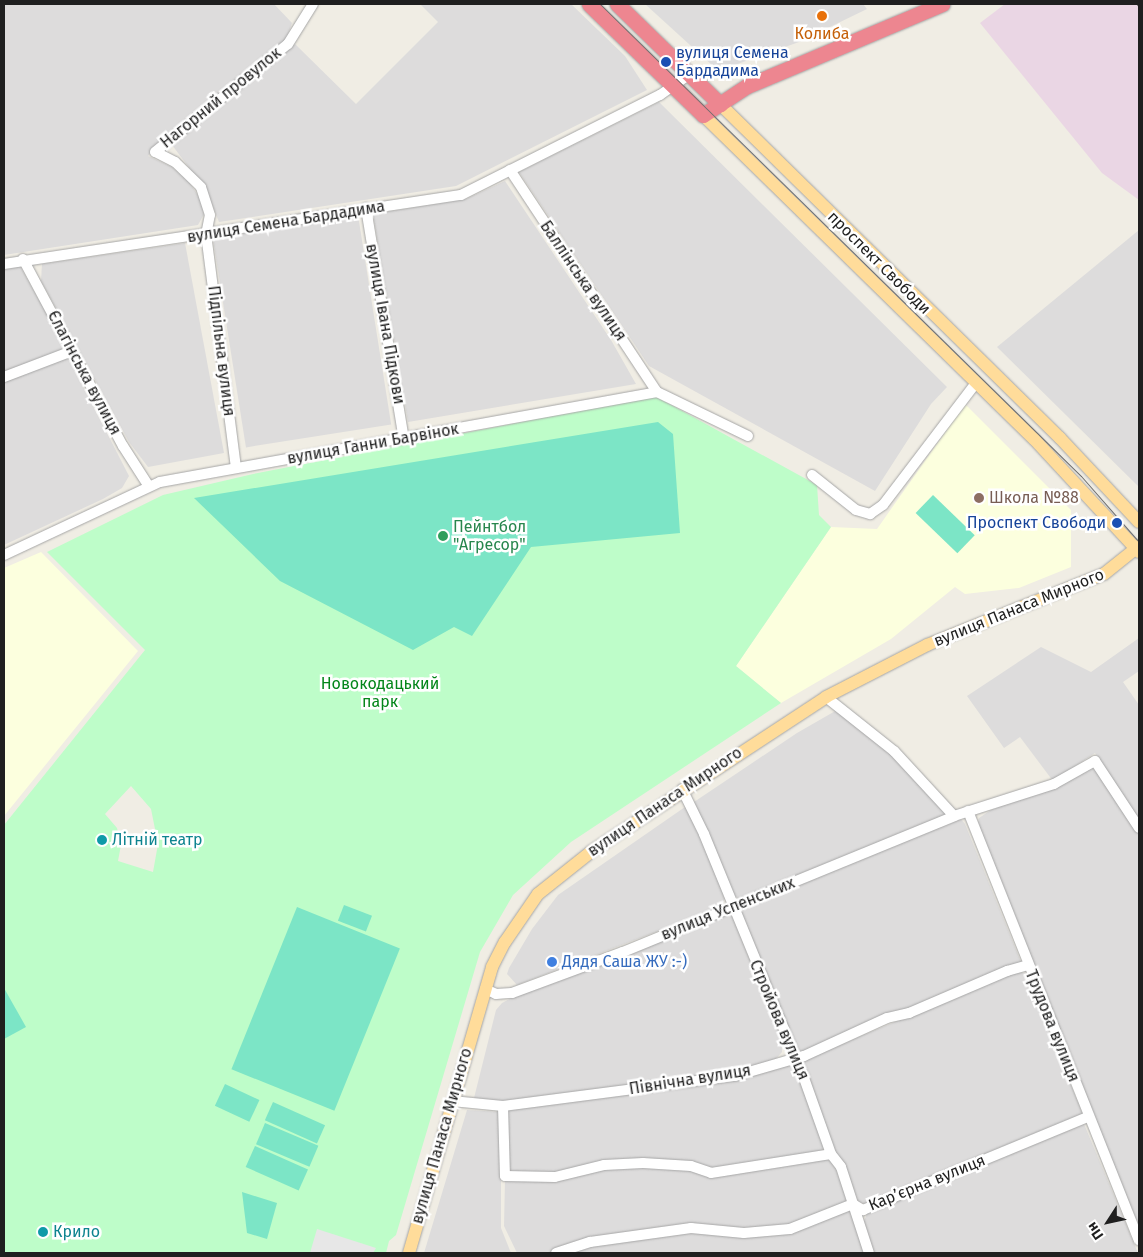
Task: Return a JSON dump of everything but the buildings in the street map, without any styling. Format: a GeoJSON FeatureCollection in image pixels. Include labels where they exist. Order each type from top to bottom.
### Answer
{"type":"FeatureCollection","features":[{"type":"Feature","properties":{"kind":"highway","name":"проспект Свободи"},"geometry":{"type":"LineString","coordinates":[[589,4],[704,115]]}},
{"type":"Feature","properties":{"kind":"highway","name":"проспект Свободи"},"geometry":{"type":"LineString","coordinates":[[618,4],[720,104]]}},
{"type":"Feature","properties":{"kind":"highway"},"geometry":{"type":"LineString","coordinates":[[704,115],[747,86],[942,4]]}},
{"type":"Feature","properties":{"kind":"main road","name":"проспект Свободи"},"geometry":{"type":"LineString","coordinates":[[720,104],[1060,438],[1139,522]]}},
{"type":"Feature","properties":{"kind":"main road","name":"проспект Свободи"},"geometry":{"type":"LineString","coordinates":[[704,115],[976,383],[1138,549]]}},
{"type":"Feature","properties":{"kind":"main road","name":"вулиця Панаса Мирного"},"geometry":{"type":"LineString","coordinates":[[409,1253],[486,989],[505,942],[538,894],[592,850],[682,789],[826,697],[927,645],[1104,574],[1138,549]]}},
{"type":"Feature","properties":{"kind":"street","name":"Нагорний провулок"},"geometry":{"type":"LineString","coordinates":[[206,235],[210,215],[201,187],[175,162],[155,152],[288,44],[313,4]]}},
{"type":"Feature","properties":{"kind":"street","name":"вулиця Семена Бардадима"},"geometry":{"type":"LineString","coordinates":[[4,264],[461,195],[674,87],[690,74]]}},
{"type":"Feature","properties":{"kind":"street","name":"Баллінська вулиця"},"geometry":{"type":"LineString","coordinates":[[510,170],[657,392]]}},
{"type":"Feature","properties":{"kind":"street","name":"вулиця Івана Підкови"},"geometry":{"type":"LineString","coordinates":[[366,208],[404,438]]}},
{"type":"Feature","properties":{"kind":"street","name":"Підпільна вулиця"},"geometry":{"type":"LineString","coordinates":[[206,235],[236,468]]}},
{"type":"Feature","properties":{"kind":"street","name":"Єлагінська вулиця"},"geometry":{"type":"LineString","coordinates":[[23,260],[123,446],[148,485]]}},
{"type":"Feature","properties":{"kind":"street"},"geometry":{"type":"LineString","coordinates":[[4,377],[72,351]]}},
{"type":"Feature","properties":{"kind":"street"},"geometry":{"type":"LineString","coordinates":[[812,475],[856,510],[870,514],[883,505],[976,383]]}},
{"type":"Feature","properties":{"kind":"street"},"geometry":{"type":"LineString","coordinates":[[657,392],[748,436]]}},
{"type":"Feature","properties":{"kind":"street","name":"вулиця Ганни Барвінок"},"geometry":{"type":"LineString","coordinates":[[4,555],[148,485],[657,392]]}},
{"type":"Feature","properties":{"kind":"street"},"geometry":{"type":"LineString","coordinates":[[826,697],[894,751],[954,816]]}},
{"type":"Feature","properties":{"kind":"street","name":"вулиця Успенських"},"geometry":{"type":"LineString","coordinates":[[486,989],[496,994],[512,993],[732,907],[954,816],[1054,784],[1096,760],[1139,828]]}},
{"type":"Feature","properties":{"kind":"street","name":"Стройова вулиця"},"geometry":{"type":"LineString","coordinates":[[682,789],[793,1058],[810,1094],[831,1154],[841,1167],[870,1253]]}},
{"type":"Feature","properties":{"kind":"street","name":"Трудова вулиця"},"geometry":{"type":"LineString","coordinates":[[968,812],[1088,1117],[1139,1240]]}},
{"type":"Feature","properties":{"kind":"street","name":"Північна вулиця"},"geometry":{"type":"LineString","coordinates":[[452,1102],[503,1106],[735,1076],[839,1043],[887,1018],[909,1013],[1007,970],[1028,966]]}},
{"type":"Feature","properties":{"kind":"street"},"geometry":{"type":"LineString","coordinates":[[503,1106],[505,1176],[555,1177],[604,1165],[643,1164],[691,1166],[711,1173],[831,1154]]}},
{"type":"Feature","properties":{"kind":"street","name":"Карʼєрна вулиця"},"geometry":{"type":"LineString","coordinates":[[556,1253],[590,1242],[691,1228],[772,1233],[790,1229],[853,1204],[863,1210],[1088,1117]]}},
{"type":"Feature","properties":{"kind":"shaded area"},"geometry":{"type":"Polygon","coordinates":[[[4,4],[274,4],[292,23],[286,40],[171,132],[148,156],[172,167],[189,182],[199,197],[204,214],[198,225],[4,255],[4,4]]]}},
{"type":"Feature","properties":{"kind":"shaded area"},"geometry":{"type":"Polygon","coordinates":[[[420,4],[571,4],[625,56],[647,90],[456,186],[219,222],[206,190],[172,145],[176,138],[295,44],[356,104],[438,22],[420,4]]]}},
{"type":"Feature","properties":{"kind":"shaded area"},"geometry":{"type":"Polygon","coordinates":[[[645,4],[863,4],[867,9],[799,42],[732,66],[713,66],[645,4]]]}},
{"type":"Feature","properties":{"kind":"shaded area"},"geometry":{"type":"Polygon","coordinates":[[[1005,4],[1139,4],[1139,200],[1102,173],[980,23],[1005,4]]]}},
{"type":"Feature","properties":{"kind":"shaded area"},"geometry":{"type":"Polygon","coordinates":[[[659,102],[947,387],[931,404],[875,491],[649,366],[519,172],[659,102]]]}},
{"type":"Feature","properties":{"kind":"shaded area"},"geometry":{"type":"Polygon","coordinates":[[[505,181],[611,340],[636,384],[408,422],[373,214],[466,199],[505,181]]]}},
{"type":"Feature","properties":{"kind":"shaded area"},"geometry":{"type":"Polygon","coordinates":[[[358,215],[391,424],[246,447],[213,238],[358,215]]]}},
{"type":"Feature","properties":{"kind":"shaded area"},"geometry":{"type":"Polygon","coordinates":[[[1139,230],[1139,487],[997,347],[1139,230]]]}},
{"type":"Feature","properties":{"kind":"shaded area"},"geometry":{"type":"Polygon","coordinates":[[[185,243],[224,453],[148,467],[129,442],[41,281],[42,264],[185,243]]]}},
{"type":"Feature","properties":{"kind":"shaded area"},"geometry":{"type":"Polygon","coordinates":[[[20,266],[64,345],[63,350],[4,373],[4,270],[20,266]]]}},
{"type":"Feature","properties":{"kind":"shaded area"},"geometry":{"type":"Polygon","coordinates":[[[68,357],[129,476],[122,488],[103,499],[4,545],[4,381],[68,357]]]}},
{"type":"Feature","properties":{"kind":"shaded area"},"geometry":{"type":"Polygon","coordinates":[[[965,404],[1071,510],[1071,567],[1019,588],[965,594],[955,587],[891,639],[781,703],[736,666],[831,527],[877,529],[965,404]]]}},
{"type":"Feature","properties":{"kind":"shaded area"},"geometry":{"type":"Polygon","coordinates":[[[41,552],[138,651],[4,816],[4,568],[41,552]]]}},
{"type":"Feature","properties":{"kind":"shaded area"},"geometry":{"type":"Polygon","coordinates":[[[1139,638],[1139,671],[1123,682],[1139,705],[1139,822],[1095,753],[1053,781],[1020,737],[1004,748],[967,696],[1041,647],[1091,672],[1139,638]]]}},
{"type":"Feature","properties":{"kind":"shaded area"},"geometry":{"type":"Polygon","coordinates":[[[837,710],[890,754],[946,811],[945,816],[739,899],[732,894],[694,802],[797,733],[837,710]]]}},
{"type":"Feature","properties":{"kind":"shaded area"},"geometry":{"type":"Polygon","coordinates":[[[1092,768],[1097,770],[1139,833],[1139,1228],[977,827],[979,818],[991,810],[1060,784],[1092,768]]]}},
{"type":"Feature","properties":{"kind":"shaded area"},"geometry":{"type":"Polygon","coordinates":[[[685,807],[690,809],[725,898],[721,907],[517,985],[507,974],[509,968],[532,929],[558,895],[685,807]]]}},
{"type":"Feature","properties":{"kind":"shaded area"},"geometry":{"type":"Polygon","coordinates":[[[960,818],[965,824],[1021,962],[796,1055],[737,909],[960,818]]]}},
{"type":"Feature","properties":{"kind":"shaded area"},"geometry":{"type":"Polygon","coordinates":[[[731,913],[782,1040],[782,1052],[774,1061],[735,1073],[501,1102],[474,1098],[496,1010],[502,1003],[515,996],[731,913]]]}},
{"type":"Feature","properties":{"kind":"shaded area"},"geometry":{"type":"Polygon","coordinates":[[[1018,971],[1026,974],[1083,1115],[870,1204],[858,1202],[847,1170],[831,1148],[828,1131],[800,1065],[803,1060],[1018,971]]]}},
{"type":"Feature","properties":{"kind":"shaded area"},"geometry":{"type":"Polygon","coordinates":[[[793,1062],[825,1146],[819,1154],[711,1171],[643,1161],[552,1175],[510,1173],[505,1109],[793,1062]]]}},
{"type":"Feature","properties":{"kind":"shaded area"},"geometry":{"type":"Polygon","coordinates":[[[467,1110],[501,1112],[501,1228],[511,1253],[424,1253],[467,1110]]]}},
{"type":"Feature","properties":{"kind":"shaded area"},"geometry":{"type":"Polygon","coordinates":[[[1084,1124],[1138,1253],[873,1253],[862,1225],[868,1212],[1084,1124]]]}},
{"type":"Feature","properties":{"kind":"shaded area"},"geometry":{"type":"Polygon","coordinates":[[[824,1158],[834,1163],[847,1201],[771,1231],[715,1227],[574,1244],[550,1253],[517,1253],[504,1226],[505,1180],[607,1167],[687,1168],[714,1176],[824,1158]]]}},
{"type":"Feature","properties":{"kind":"shaded area"},"geometry":{"type":"Polygon","coordinates":[[[851,1208],[865,1253],[562,1253],[590,1245],[687,1232],[774,1236],[851,1208]]]}},
{"type":"Feature","properties":{"kind":"shaded area"},"geometry":{"type":"Polygon","coordinates":[[[317,1229],[376,1248],[373,1253],[310,1253],[317,1229]]]}},
{"type":"Feature","properties":{"kind":"green space","name":"Новокодацький парк"},"geometry":{"type":"Polygon","coordinates":[[[655,396],[817,485],[819,515],[831,527],[736,666],[781,703],[571,842],[513,895],[480,952],[396,1235],[389,1241],[386,1253],[4,1253],[4,825],[145,650],[47,552],[163,495],[253,474],[655,396]],[[131,786],[105,814],[117,828],[121,845],[118,861],[153,872],[158,844],[151,809],[131,786]]]}},
{"type":"Feature","properties":{"kind":"green space","name":"Пейнтбол \"Агресор\""},"geometry":{"type":"Polygon","coordinates":[[[658,422],[673,434],[680,533],[531,547],[472,636],[454,627],[413,650],[280,581],[194,498],[658,422]]]}},
{"type":"Feature","properties":{"kind":"green space"},"geometry":{"type":"Polygon","coordinates":[[[933,495],[975,535],[957,553],[916,513],[933,495]]]}},
{"type":"Feature","properties":{"kind":"green space"},"geometry":{"type":"Polygon","coordinates":[[[344,905],[372,916],[366,932],[338,921],[344,905]]]}},
{"type":"Feature","properties":{"kind":"green space"},"geometry":{"type":"Polygon","coordinates":[[[297,907],[400,949],[334,1111],[231,1069],[297,907]]]}},
{"type":"Feature","properties":{"kind":"green space"},"geometry":{"type":"Polygon","coordinates":[[[4,988],[26,1027],[4,1039],[4,988]]]}},
{"type":"Feature","properties":{"kind":"green space"},"geometry":{"type":"Polygon","coordinates":[[[225,1084],[259,1100],[249,1122],[215,1106],[225,1084]]]}},
{"type":"Feature","properties":{"kind":"green space"},"geometry":{"type":"Polygon","coordinates":[[[273,1102],[325,1125],[317,1143],[265,1120],[273,1102]]]}},
{"type":"Feature","properties":{"kind":"green space"},"geometry":{"type":"Polygon","coordinates":[[[265,1123],[318,1146],[309,1167],[256,1144],[265,1123]]]}},
{"type":"Feature","properties":{"kind":"green space"},"geometry":{"type":"Polygon","coordinates":[[[255,1146],[308,1170],[299,1191],[246,1167],[255,1146]]]}},
{"type":"Feature","properties":{"kind":"green space"},"geometry":{"type":"Polygon","coordinates":[[[242,1192],[277,1203],[267,1239],[247,1233],[242,1192]]]}},
{"type":"Feature","properties":{"kind":"tram line"},"geometry":{"type":"LineString","coordinates":[[600,4],[1081,476],[1139,542]]}},
{"type":"Feature","properties":{"kind":"place","name":"Колиба"},"geometry":{"type":"Point","coordinates":[822,16]}},
{"type":"Feature","properties":{"kind":"place","name":"вулиця Семена Бардадима"},"geometry":{"type":"Point","coordinates":[666,62]}},
{"type":"Feature","properties":{"kind":"place","name":"Школа №88"},"geometry":{"type":"Point","coordinates":[979,498]}},
{"type":"Feature","properties":{"kind":"place","name":"Проспект Свободи"},"geometry":{"type":"Point","coordinates":[1117,523]}},
{"type":"Feature","properties":{"kind":"place","name":"Пейнтбол \"Агресор\""},"geometry":{"type":"Point","coordinates":[443,536]}},
{"type":"Feature","properties":{"kind":"place","name":"Лiтнiй театр"},"geometry":{"type":"Point","coordinates":[102,840]}},
{"type":"Feature","properties":{"kind":"place","name":"Дядя Саша ЖУ :-)"},"geometry":{"type":"Point","coordinates":[552,962]}},
{"type":"Feature","properties":{"kind":"place","name":"Крило"},"geometry":{"type":"Point","coordinates":[43,1232]}}]}
